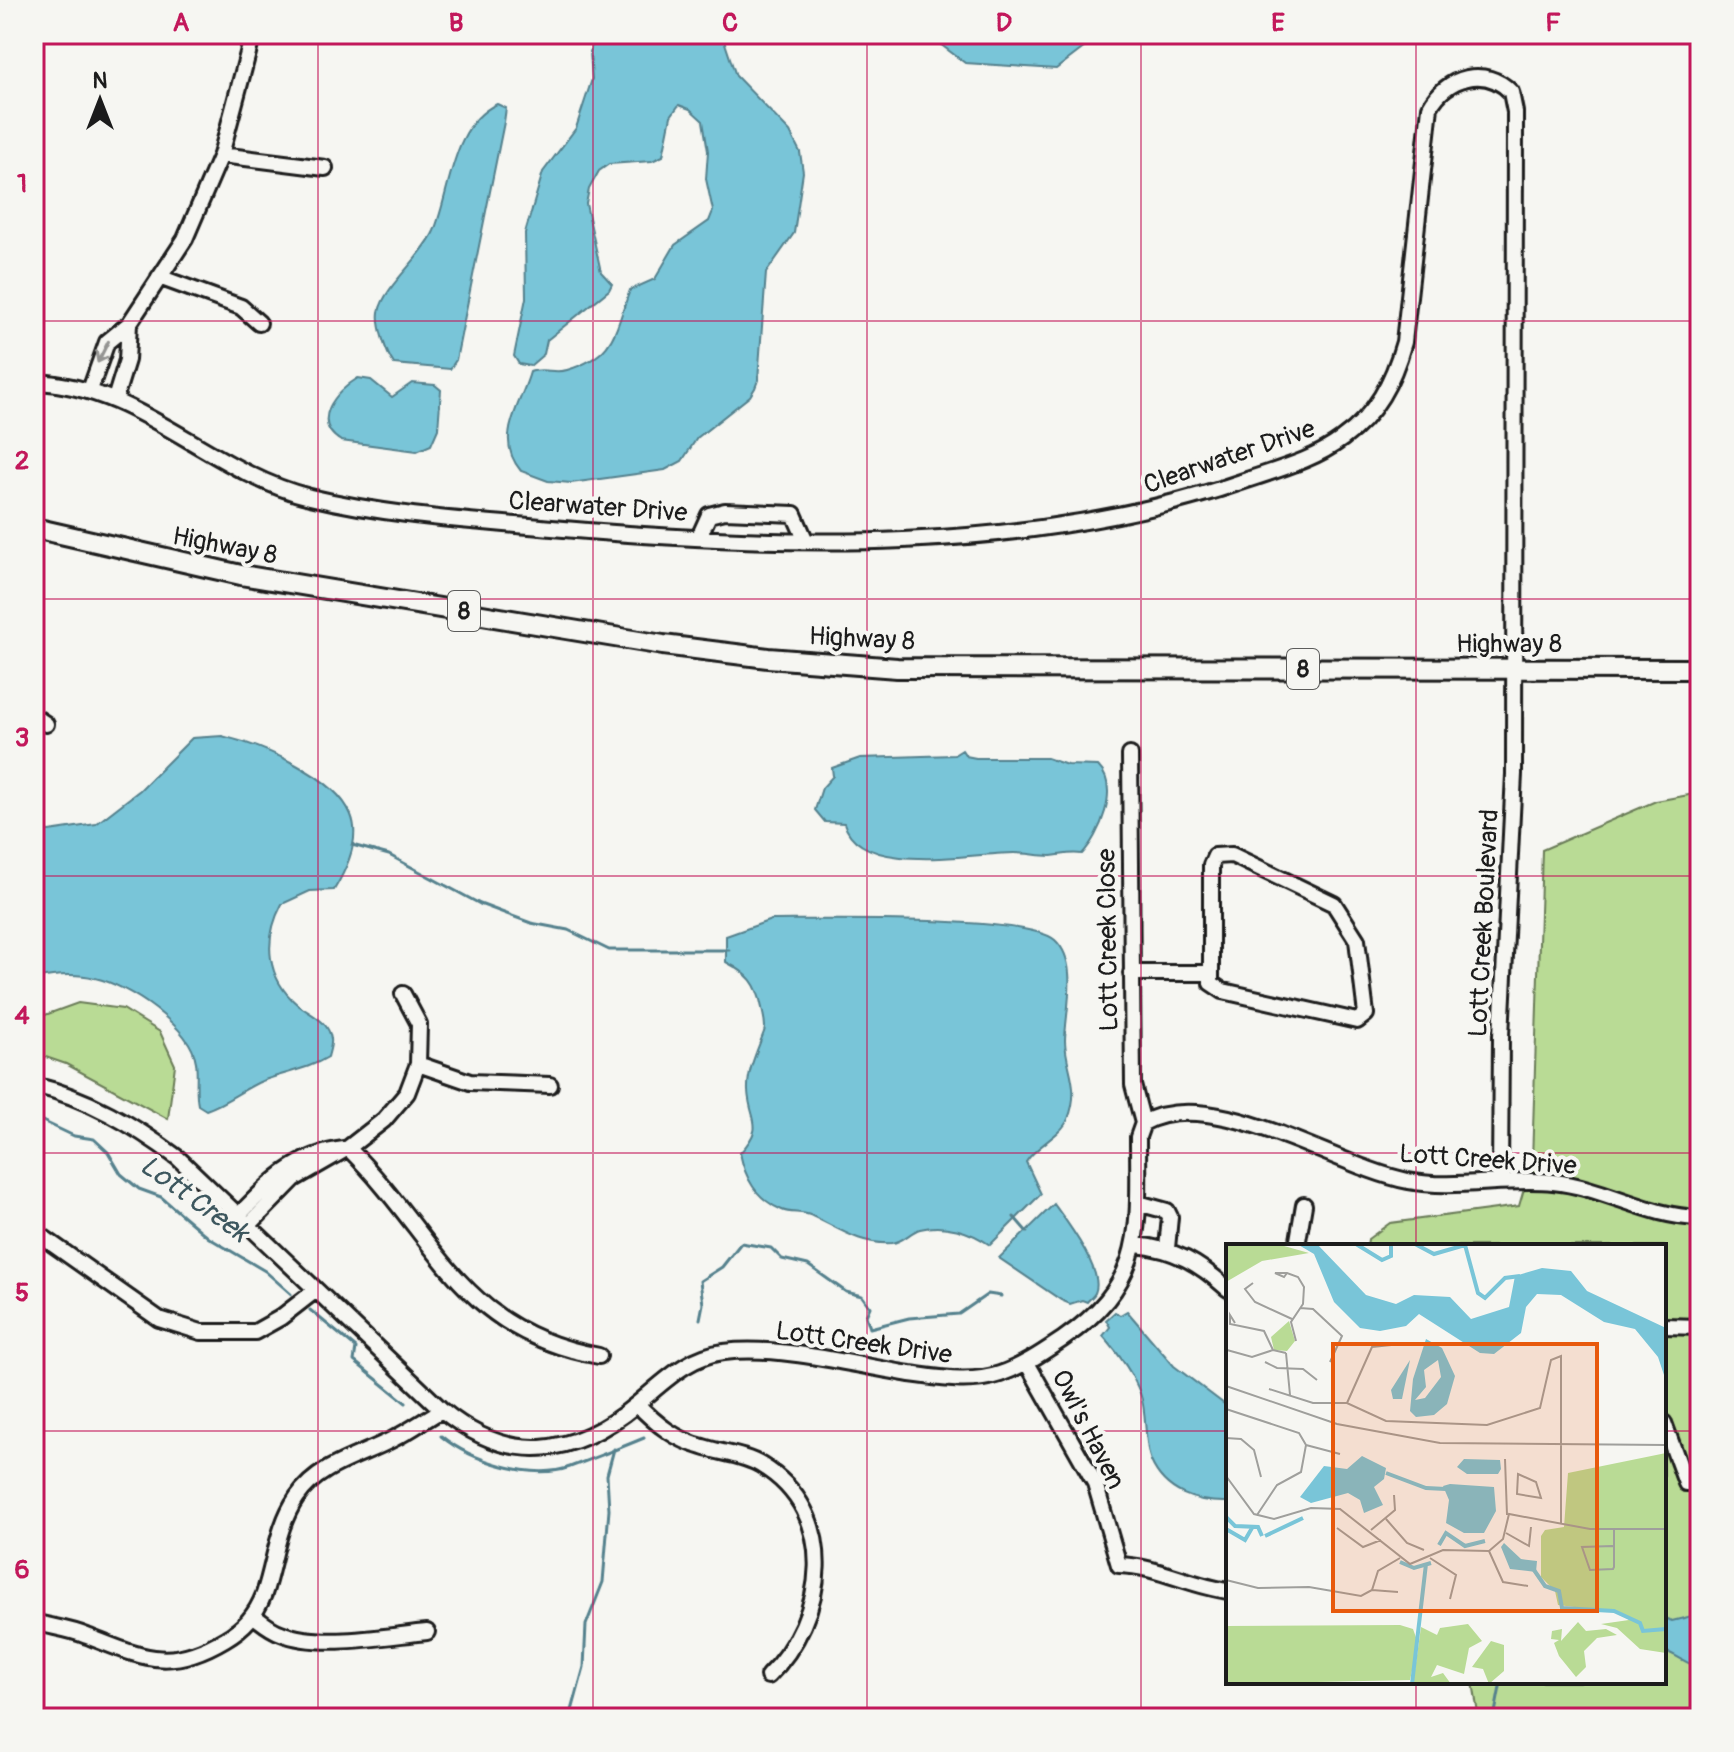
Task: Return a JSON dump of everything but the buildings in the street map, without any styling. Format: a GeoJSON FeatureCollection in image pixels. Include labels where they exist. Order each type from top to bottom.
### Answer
{"type":"FeatureCollection","features":[{"type":"Feature","properties":{"kind":"main road","name":"Highway 8"},"geometry":{"type":"LineString","coordinates":[[34,528],[285,583],[663,645],[768,658],[897,668],[1700,669]]}},
{"type":"Feature","properties":{"kind":"street"},"geometry":{"type":"LineString","coordinates":[[90,390],[103,348],[129,324],[185,239],[221,155],[253,34]]}},
{"type":"Feature","properties":{"kind":"street","name":"Clearwater Drive"},"geometry":{"type":"LineString","coordinates":[[34,382],[90,390],[115,399],[268,485],[349,505],[442,517],[644,536],[926,539],[1089,522],[1182,503],[1282,468],[1341,441],[1379,401],[1394,375],[1404,342],[1430,107],[1437,94],[1453,81],[1484,77],[1504,85],[1514,99],[1515,670]]}},
{"type":"Feature","properties":{"kind":"street"},"geometry":{"type":"LineString","coordinates":[[221,155],[325,168]]}},
{"type":"Feature","properties":{"kind":"street"},"geometry":{"type":"LineString","coordinates":[[159,277],[241,307],[259,323]]}},
{"type":"Feature","properties":{"kind":"street"},"geometry":{"type":"LineString","coordinates":[[115,399],[127,360],[129,324]]}},
{"type":"Feature","properties":{"kind":"street"},"geometry":{"type":"LineString","coordinates":[[699,537],[709,515],[725,511],[794,514],[805,539]]}},
{"type":"Feature","properties":{"kind":"street","name":"Lott Creek Boulevard"},"geometry":{"type":"LineString","coordinates":[[1500,1179],[1515,670]]}},
{"type":"Feature","properties":{"kind":"street","name":"Lott Creek Close"},"geometry":{"type":"LineString","coordinates":[[1130,755],[1134,1097],[1143,1123]]}},
{"type":"Feature","properties":{"kind":"street"},"geometry":{"type":"LineString","coordinates":[[1232,855],[1334,904],[1348,921],[1357,940],[1366,1014],[1357,1021],[1223,991],[1211,983],[1211,973],[1211,865],[1215,856],[1232,855]]}},
{"type":"Feature","properties":{"kind":"street"},"geometry":{"type":"LineString","coordinates":[[1131,973],[1211,973]]}},
{"type":"Feature","properties":{"kind":"street"},"geometry":{"type":"LineString","coordinates":[[243,1221],[294,1179],[348,1148],[384,1120],[407,1093],[418,1064],[419,1024],[403,994]]}},
{"type":"Feature","properties":{"kind":"street"},"geometry":{"type":"LineString","coordinates":[[418,1064],[470,1082],[550,1085]]}},
{"type":"Feature","properties":{"kind":"street","name":"Lott Creek Drive"},"geometry":{"type":"LineString","coordinates":[[34,1085],[98,1108],[149,1137],[178,1158],[442,1410],[484,1439],[506,1446],[551,1448],[595,1434],[637,1404],[667,1377],[692,1362],[721,1352],[754,1350],[947,1380],[998,1375],[1027,1363],[1078,1328],[1121,1282],[1136,1245],[1138,1137],[1143,1123],[1155,1116],[1227,1117],[1248,1122],[1391,1178],[1413,1182],[1500,1179],[1566,1183],[1666,1214],[1700,1218]]}},
{"type":"Feature","properties":{"kind":"street"},"geometry":{"type":"LineString","coordinates":[[348,1148],[381,1180],[456,1279],[487,1311],[522,1333],[568,1350],[599,1356]]}},
{"type":"Feature","properties":{"kind":"street"},"geometry":{"type":"LineString","coordinates":[[1138,1203],[1167,1211],[1167,1248]]}},
{"type":"Feature","properties":{"kind":"street"},"geometry":{"type":"LineString","coordinates":[[1297,1244],[1304,1205]]}},
{"type":"Feature","properties":{"kind":"street"},"geometry":{"type":"LineString","coordinates":[[34,1226],[37,1233],[159,1319],[201,1332],[255,1332],[280,1318],[316,1290]]}},
{"type":"Feature","properties":{"kind":"street"},"geometry":{"type":"LineString","coordinates":[[1136,1245],[1167,1248],[1192,1260],[1226,1287]]}},
{"type":"Feature","properties":{"kind":"street"},"geometry":{"type":"LineString","coordinates":[[1666,1326],[1700,1327]]}},
{"type":"Feature","properties":{"kind":"street","name":"Owl's Haven"},"geometry":{"type":"LineString","coordinates":[[1027,1363],[1095,1483],[1119,1565],[1140,1566],[1209,1589],[1226,1591]]}},
{"type":"Feature","properties":{"kind":"street"},"geometry":{"type":"LineString","coordinates":[[637,1404],[657,1425],[685,1441],[761,1464],[786,1484],[809,1519],[819,1564],[816,1589],[786,1658],[768,1676]]}},
{"type":"Feature","properties":{"kind":"street"},"geometry":{"type":"LineString","coordinates":[[34,1622],[85,1635],[130,1655],[160,1659],[208,1649],[254,1616],[283,1524],[298,1495],[324,1471],[394,1439],[442,1410]]}},
{"type":"Feature","properties":{"kind":"street"},"geometry":{"type":"LineString","coordinates":[[1666,1428],[1686,1483],[1700,1483]]}},
{"type":"Feature","properties":{"kind":"street"},"geometry":{"type":"LineString","coordinates":[[254,1616],[280,1633],[304,1638],[356,1639],[427,1632]]}},
{"type":"Feature","properties":{"kind":"green space"},"geometry":{"type":"Polygon","coordinates":[[[1700,793],[1700,1718],[1483,1718],[1478,1714],[1473,1684],[1666,1684],[1666,1244],[1367,1244],[1368,1239],[1390,1223],[1519,1206],[1532,1161],[1542,850],[1656,801],[1700,793]]]}},
{"type":"Feature","properties":{"kind":"green space"},"geometry":{"type":"Polygon","coordinates":[[[78,1003],[123,1009],[160,1032],[175,1065],[168,1119],[66,1064],[34,1053],[34,1019],[78,1003]]]}},
{"type":"Feature","properties":{"kind":"water"},"geometry":{"type":"Polygon","coordinates":[[[595,34],[722,34],[736,76],[790,132],[800,152],[803,172],[794,233],[766,273],[758,380],[750,396],[697,438],[682,461],[665,470],[571,483],[548,481],[521,471],[513,459],[509,434],[530,372],[567,370],[595,357],[611,340],[630,290],[655,279],[675,245],[709,221],[713,211],[706,179],[708,151],[703,121],[690,109],[679,105],[671,116],[663,156],[652,161],[609,164],[599,171],[589,189],[586,204],[601,272],[612,284],[609,290],[547,340],[544,354],[530,366],[519,364],[514,356],[526,298],[525,233],[543,172],[576,128],[592,79],[590,52],[595,34]]]}},
{"type":"Feature","properties":{"kind":"water"},"geometry":{"type":"Polygon","coordinates":[[[927,34],[1102,34],[1056,69],[965,63],[927,34]]]}},
{"type":"Feature","properties":{"kind":"water"},"geometry":{"type":"Polygon","coordinates":[[[497,104],[506,108],[504,122],[456,360],[450,369],[394,364],[379,324],[382,302],[434,231],[455,160],[470,127],[497,104]]]}},
{"type":"Feature","properties":{"kind":"water"},"geometry":{"type":"Polygon","coordinates":[[[358,378],[371,380],[392,397],[412,383],[435,385],[441,390],[438,429],[431,445],[417,451],[341,441],[332,433],[327,425],[330,407],[342,391],[358,378]]]}},
{"type":"Feature","properties":{"kind":"water"},"geometry":{"type":"Polygon","coordinates":[[[222,736],[276,755],[314,775],[343,801],[354,824],[354,834],[347,864],[334,890],[310,891],[282,904],[270,945],[279,983],[298,1005],[319,1019],[330,1033],[328,1057],[262,1081],[206,1110],[198,1105],[196,1062],[192,1049],[171,1022],[156,1010],[124,989],[95,978],[64,975],[34,979],[34,829],[49,831],[96,824],[140,790],[192,738],[222,736]]]}},
{"type":"Feature","properties":{"kind":"water"},"geometry":{"type":"Polygon","coordinates":[[[962,750],[966,756],[976,758],[1047,758],[1067,765],[1098,766],[1105,775],[1108,799],[1101,824],[1089,846],[1082,854],[1051,856],[1014,853],[946,858],[894,856],[872,850],[854,840],[844,823],[825,822],[815,810],[822,788],[833,776],[832,768],[860,758],[954,755],[962,750]]]}},
{"type":"Feature","properties":{"kind":"water"},"geometry":{"type":"Polygon","coordinates":[[[771,920],[920,921],[1005,926],[1037,932],[1055,940],[1063,950],[1069,974],[1065,1041],[1073,1087],[1072,1107],[1065,1125],[1026,1162],[1041,1194],[990,1245],[965,1232],[938,1227],[920,1229],[896,1242],[870,1241],[850,1235],[808,1214],[782,1210],[765,1200],[753,1187],[740,1153],[754,1129],[748,1084],[765,1023],[754,986],[746,975],[726,962],[726,936],[771,920]]]}},
{"type":"Feature","properties":{"kind":"water"},"geometry":{"type":"Polygon","coordinates":[[[1054,1204],[1083,1247],[1095,1273],[1095,1293],[1087,1302],[1082,1300],[1070,1304],[1061,1300],[999,1258],[1054,1204]]]}},
{"type":"Feature","properties":{"kind":"water"},"geometry":{"type":"Polygon","coordinates":[[[1127,1311],[1174,1366],[1226,1405],[1226,1502],[1205,1501],[1183,1494],[1157,1472],[1147,1445],[1140,1393],[1124,1363],[1103,1336],[1110,1327],[1106,1320],[1115,1312],[1120,1315],[1127,1311]]]}},
{"type":"Feature","properties":{"kind":"water"},"geometry":{"type":"Polygon","coordinates":[[[1700,1614],[1700,1667],[1666,1652],[1666,1619],[1672,1621],[1700,1614]]]}},
{"type":"Feature","properties":{"kind":"waterway"},"geometry":{"type":"LineString","coordinates":[[352,845],[389,855],[480,904],[531,923],[568,930],[609,950],[729,950]]}},
{"type":"Feature","properties":{"kind":"waterway","name":"Lott Creek"},"geometry":{"type":"LineString","coordinates":[[34,1117],[74,1136],[94,1139],[108,1152],[121,1174],[139,1189],[161,1197],[209,1238],[265,1271],[291,1294]]}},
{"type":"Feature","properties":{"kind":"waterway"},"geometry":{"type":"LineString","coordinates":[[1014,1217],[1027,1232]]}},
{"type":"Feature","properties":{"kind":"waterway","name":"Lott Creek"},"geometry":{"type":"LineString","coordinates":[[700,1319],[703,1304],[700,1281],[722,1267],[741,1243],[771,1248],[782,1259],[808,1265],[846,1292],[862,1296],[870,1307],[866,1316],[870,1328],[909,1318],[959,1314],[988,1294],[1001,1296]]}},
{"type":"Feature","properties":{"kind":"waterway","name":"Lott Creek"},"geometry":{"type":"LineString","coordinates":[[310,1310],[356,1348],[354,1361],[406,1403]]}},
{"type":"Feature","properties":{"kind":"waterway"},"geometry":{"type":"LineString","coordinates":[[441,1436],[485,1460],[520,1470],[538,1471],[570,1467],[644,1438]]}},
{"type":"Feature","properties":{"kind":"waterway"},"geometry":{"type":"LineString","coordinates":[[570,1718],[584,1667],[586,1625],[603,1582],[609,1510],[607,1475],[614,1449]]}},
{"type":"Feature","properties":{"kind":"waterway","name":"Lott Creek"},"geometry":{"type":"LineString","coordinates":[[1494,1718],[1501,1684]]}}]}
